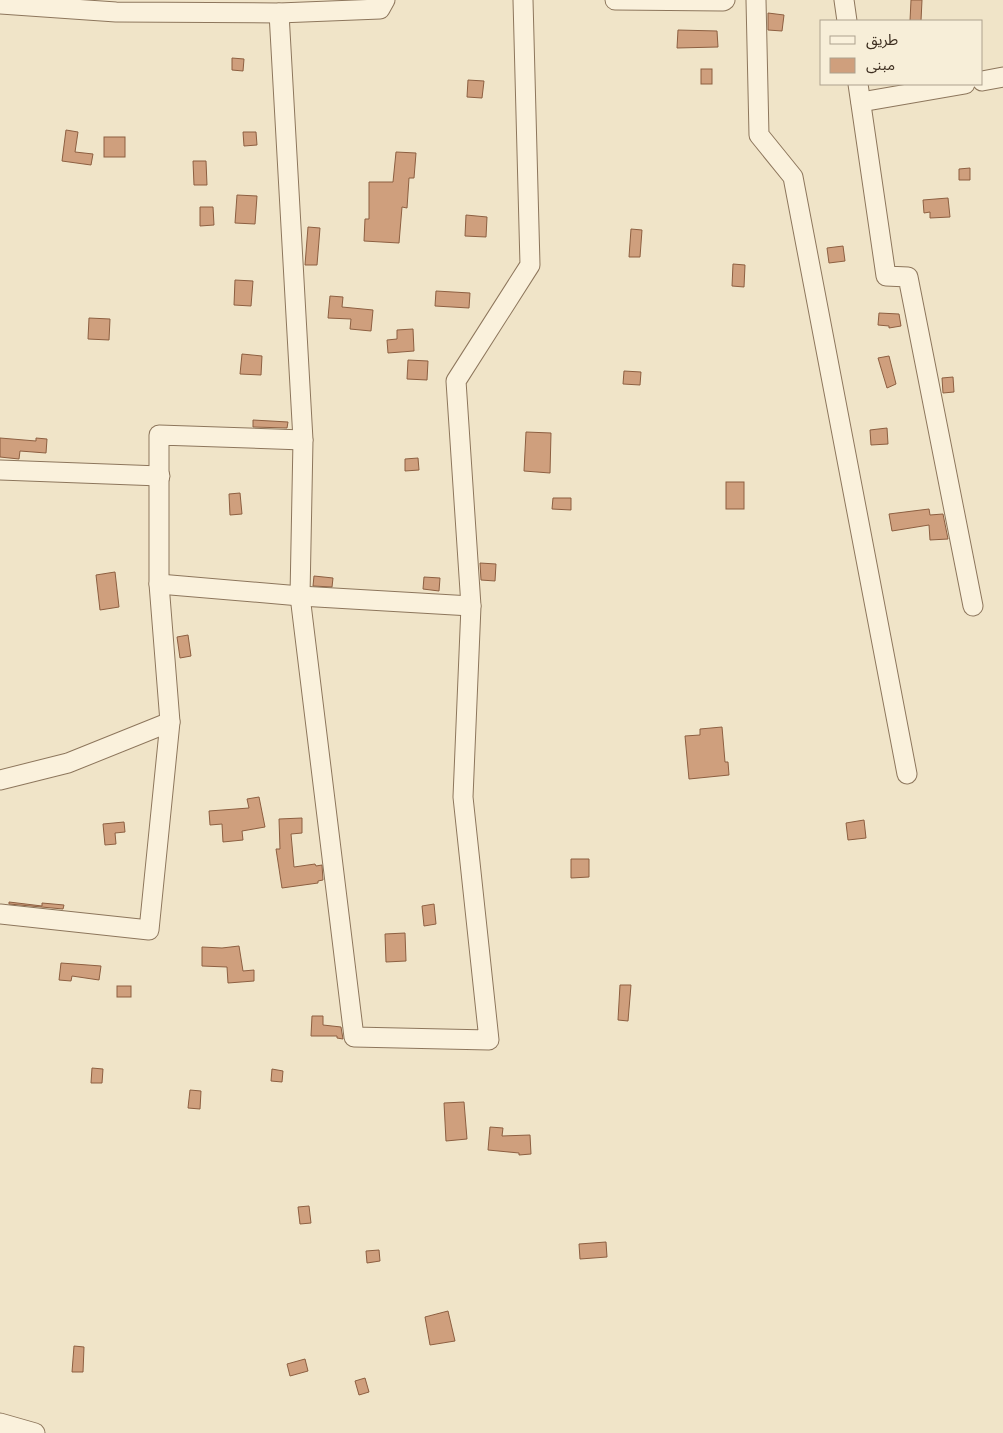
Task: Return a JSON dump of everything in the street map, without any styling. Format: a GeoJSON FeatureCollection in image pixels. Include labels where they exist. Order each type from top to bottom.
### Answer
{"type":"FeatureCollection","features":[{"type":"Feature","properties":{"kind":"street"},"geometry":{"type":"LineString","coordinates":[[0,4],[117,6],[279,13],[380,9],[385,0]]}},
{"type":"Feature","properties":{"kind":"street"},"geometry":{"type":"LineString","coordinates":[[279,13],[303,440],[300,596],[354,1037],[489,1040],[463,797],[471,606],[456,381],[530,265],[523,0]]}},
{"type":"Feature","properties":{"kind":"street"},"geometry":{"type":"LineString","coordinates":[[615,0],[725,0]]}},
{"type":"Feature","properties":{"kind":"street"},"geometry":{"type":"LineString","coordinates":[[756,0],[759,135],[793,177],[907,774]]}},
{"type":"Feature","properties":{"kind":"street"},"geometry":{"type":"LineString","coordinates":[[844,0],[847,20]]}},
{"type":"Feature","properties":{"kind":"street"},"geometry":{"type":"LineString","coordinates":[[983,81],[1003,77]]}},
{"type":"Feature","properties":{"kind":"street"},"geometry":{"type":"LineString","coordinates":[[954,85],[860,93],[886,276],[908,277],[973,606]]}},
{"type":"Feature","properties":{"kind":"street"},"geometry":{"type":"LineString","coordinates":[[0,914],[149,930],[170,722],[159,584],[159,435],[303,440]]}},
{"type":"Feature","properties":{"kind":"street"},"geometry":{"type":"LineString","coordinates":[[0,470],[160,476]]}},
{"type":"Feature","properties":{"kind":"street"},"geometry":{"type":"LineString","coordinates":[[159,584],[300,596],[471,606]]}},
{"type":"Feature","properties":{"kind":"street"},"geometry":{"type":"LineString","coordinates":[[0,780],[68,764],[170,722]]}},
{"type":"Feature","properties":{"kind":"street"},"geometry":{"type":"LineString","coordinates":[[0,1423],[36,1433]]}},
{"type":"Feature","properties":{"kind":"building"},"geometry":{"type":"Polygon","coordinates":[[[911,0],[922,0],[921,20],[910,20],[911,0]]]}},
{"type":"Feature","properties":{"kind":"building"},"geometry":{"type":"Polygon","coordinates":[[[768,13],[784,15],[782,31],[768,30],[768,13]]]}},
{"type":"Feature","properties":{"kind":"building"},"geometry":{"type":"Polygon","coordinates":[[[678,30],[717,31],[718,47],[677,48],[678,30]]]}},
{"type":"Feature","properties":{"kind":"building"},"geometry":{"type":"Polygon","coordinates":[[[232,58],[244,59],[243,71],[232,70],[232,58]]]}},
{"type":"Feature","properties":{"kind":"building"},"geometry":{"type":"Polygon","coordinates":[[[701,69],[712,69],[712,84],[701,84],[701,69]]]}},
{"type":"Feature","properties":{"kind":"building"},"geometry":{"type":"Polygon","coordinates":[[[468,80],[484,81],[482,98],[467,97],[468,80]]]}},
{"type":"Feature","properties":{"kind":"building"},"geometry":{"type":"Polygon","coordinates":[[[66,130],[78,132],[75,152],[93,154],[91,165],[62,161],[66,130]]]}},
{"type":"Feature","properties":{"kind":"building"},"geometry":{"type":"Polygon","coordinates":[[[243,132],[256,132],[257,145],[244,146],[243,132]]]}},
{"type":"Feature","properties":{"kind":"building"},"geometry":{"type":"Polygon","coordinates":[[[104,137],[125,137],[125,157],[104,157],[104,137]]]}},
{"type":"Feature","properties":{"kind":"building"},"geometry":{"type":"Polygon","coordinates":[[[396,152],[416,153],[414,178],[409,178],[407,208],[402,207],[399,243],[364,241],[365,219],[369,219],[369,182],[393,182],[396,152]]]}},
{"type":"Feature","properties":{"kind":"building"},"geometry":{"type":"Polygon","coordinates":[[[193,161],[206,161],[207,185],[194,185],[193,161]]]}},
{"type":"Feature","properties":{"kind":"building"},"geometry":{"type":"Polygon","coordinates":[[[970,168],[970,180],[959,180],[959,169],[970,168]]]}},
{"type":"Feature","properties":{"kind":"building"},"geometry":{"type":"Polygon","coordinates":[[[237,195],[257,196],[255,224],[235,223],[237,195]]]}},
{"type":"Feature","properties":{"kind":"building"},"geometry":{"type":"Polygon","coordinates":[[[948,198],[950,217],[930,218],[930,212],[924,213],[923,200],[948,198]]]}},
{"type":"Feature","properties":{"kind":"building"},"geometry":{"type":"Polygon","coordinates":[[[200,207],[213,207],[214,225],[200,226],[200,207]]]}},
{"type":"Feature","properties":{"kind":"building"},"geometry":{"type":"Polygon","coordinates":[[[466,215],[487,217],[486,237],[465,236],[466,215]]]}},
{"type":"Feature","properties":{"kind":"building"},"geometry":{"type":"Polygon","coordinates":[[[308,227],[320,228],[317,265],[305,265],[308,227]]]}},
{"type":"Feature","properties":{"kind":"building"},"geometry":{"type":"Polygon","coordinates":[[[631,229],[642,230],[640,257],[629,257],[631,229]]]}},
{"type":"Feature","properties":{"kind":"building"},"geometry":{"type":"Polygon","coordinates":[[[843,246],[845,261],[829,263],[827,248],[843,246]]]}},
{"type":"Feature","properties":{"kind":"building"},"geometry":{"type":"Polygon","coordinates":[[[733,264],[745,265],[744,287],[732,286],[733,264]]]}},
{"type":"Feature","properties":{"kind":"building"},"geometry":{"type":"Polygon","coordinates":[[[235,280],[253,281],[251,306],[234,305],[235,280]]]}},
{"type":"Feature","properties":{"kind":"building"},"geometry":{"type":"Polygon","coordinates":[[[436,291],[470,293],[469,308],[435,306],[436,291]]]}},
{"type":"Feature","properties":{"kind":"building"},"geometry":{"type":"Polygon","coordinates":[[[330,296],[343,297],[342,307],[373,310],[371,331],[350,329],[351,319],[328,318],[330,296]]]}},
{"type":"Feature","properties":{"kind":"building"},"geometry":{"type":"Polygon","coordinates":[[[879,313],[899,314],[901,326],[889,328],[889,326],[878,325],[879,313]]]}},
{"type":"Feature","properties":{"kind":"building"},"geometry":{"type":"Polygon","coordinates":[[[89,318],[110,319],[109,340],[88,339],[89,318]]]}},
{"type":"Feature","properties":{"kind":"building"},"geometry":{"type":"Polygon","coordinates":[[[413,329],[414,351],[388,353],[387,340],[397,339],[397,330],[413,329]]]}},
{"type":"Feature","properties":{"kind":"building"},"geometry":{"type":"Polygon","coordinates":[[[242,354],[262,356],[261,375],[240,374],[242,354]]]}},
{"type":"Feature","properties":{"kind":"building"},"geometry":{"type":"Polygon","coordinates":[[[889,356],[896,384],[887,388],[878,358],[889,356]]]}},
{"type":"Feature","properties":{"kind":"building"},"geometry":{"type":"Polygon","coordinates":[[[408,360],[428,361],[427,380],[407,379],[408,360]]]}},
{"type":"Feature","properties":{"kind":"building"},"geometry":{"type":"Polygon","coordinates":[[[624,371],[641,372],[640,385],[623,384],[624,371]]]}},
{"type":"Feature","properties":{"kind":"building"},"geometry":{"type":"Polygon","coordinates":[[[953,377],[954,392],[943,393],[942,378],[953,377]]]}},
{"type":"Feature","properties":{"kind":"building"},"geometry":{"type":"Polygon","coordinates":[[[253,420],[288,422],[287,428],[253,427],[253,420]]]}},
{"type":"Feature","properties":{"kind":"building"},"geometry":{"type":"Polygon","coordinates":[[[887,428],[888,444],[871,445],[870,430],[887,428]]]}},
{"type":"Feature","properties":{"kind":"building"},"geometry":{"type":"Polygon","coordinates":[[[526,432],[551,433],[550,473],[524,471],[526,432]]]}},
{"type":"Feature","properties":{"kind":"building"},"geometry":{"type":"Polygon","coordinates":[[[0,438],[36,441],[36,438],[47,439],[46,453],[20,451],[19,459],[0,457],[0,438]]]}},
{"type":"Feature","properties":{"kind":"building"},"geometry":{"type":"Polygon","coordinates":[[[418,458],[419,470],[405,471],[405,459],[418,458]]]}},
{"type":"Feature","properties":{"kind":"building"},"geometry":{"type":"Polygon","coordinates":[[[726,482],[744,482],[744,509],[726,509],[726,482]]]}},
{"type":"Feature","properties":{"kind":"building"},"geometry":{"type":"Polygon","coordinates":[[[240,493],[242,514],[230,515],[229,494],[240,493]]]}},
{"type":"Feature","properties":{"kind":"building"},"geometry":{"type":"Polygon","coordinates":[[[553,498],[571,498],[571,510],[552,509],[553,498]]]}},
{"type":"Feature","properties":{"kind":"building"},"geometry":{"type":"Polygon","coordinates":[[[929,509],[930,515],[943,514],[948,539],[930,540],[929,525],[892,531],[889,514],[929,509]]]}},
{"type":"Feature","properties":{"kind":"building"},"geometry":{"type":"Polygon","coordinates":[[[480,563],[496,564],[495,581],[481,580],[480,563]]]}},
{"type":"Feature","properties":{"kind":"building"},"geometry":{"type":"Polygon","coordinates":[[[115,572],[119,607],[100,610],[96,575],[115,572]]]}},
{"type":"Feature","properties":{"kind":"building"},"geometry":{"type":"Polygon","coordinates":[[[314,576],[333,578],[332,587],[313,586],[314,576]]]}},
{"type":"Feature","properties":{"kind":"building"},"geometry":{"type":"Polygon","coordinates":[[[424,577],[440,578],[439,591],[423,589],[424,577]]]}},
{"type":"Feature","properties":{"kind":"building"},"geometry":{"type":"Polygon","coordinates":[[[188,635],[191,656],[180,658],[177,637],[188,635]]]}},
{"type":"Feature","properties":{"kind":"building"},"geometry":{"type":"Polygon","coordinates":[[[722,727],[725,762],[728,762],[729,775],[689,779],[685,736],[700,735],[700,729],[722,727]]]}},
{"type":"Feature","properties":{"kind":"building"},"geometry":{"type":"Polygon","coordinates":[[[259,797],[265,827],[242,831],[243,840],[223,842],[222,824],[210,825],[209,811],[249,808],[247,799],[259,797]]]}},
{"type":"Feature","properties":{"kind":"building"},"geometry":{"type":"Polygon","coordinates":[[[302,818],[302,833],[291,834],[294,867],[322,865],[323,880],[318,881],[318,883],[282,888],[276,849],[280,849],[279,819],[302,818]]]}},
{"type":"Feature","properties":{"kind":"building"},"geometry":{"type":"Polygon","coordinates":[[[864,820],[866,838],[848,840],[846,823],[864,820]]]}},
{"type":"Feature","properties":{"kind":"building"},"geometry":{"type":"Polygon","coordinates":[[[124,822],[125,832],[115,833],[116,844],[105,845],[103,824],[124,822]]]}},
{"type":"Feature","properties":{"kind":"building"},"geometry":{"type":"Polygon","coordinates":[[[571,859],[589,859],[589,877],[571,878],[571,859]]]}},
{"type":"Feature","properties":{"kind":"building"},"geometry":{"type":"Polygon","coordinates":[[[9,902],[42,906],[42,903],[64,905],[63,909],[9,904],[9,902]]]}},
{"type":"Feature","properties":{"kind":"building"},"geometry":{"type":"Polygon","coordinates":[[[434,904],[436,924],[424,926],[422,906],[434,904]]]}},
{"type":"Feature","properties":{"kind":"building"},"geometry":{"type":"Polygon","coordinates":[[[405,933],[406,961],[386,962],[385,934],[405,933]]]}},
{"type":"Feature","properties":{"kind":"building"},"geometry":{"type":"Polygon","coordinates":[[[239,946],[243,971],[254,970],[254,981],[228,983],[227,967],[202,966],[202,947],[222,948],[239,946]]]}},
{"type":"Feature","properties":{"kind":"building"},"geometry":{"type":"Polygon","coordinates":[[[61,963],[101,966],[99,980],[72,976],[71,981],[59,980],[61,963]]]}},
{"type":"Feature","properties":{"kind":"building"},"geometry":{"type":"Polygon","coordinates":[[[620,985],[631,985],[628,1021],[618,1020],[620,985]]]}},
{"type":"Feature","properties":{"kind":"building"},"geometry":{"type":"Polygon","coordinates":[[[117,986],[131,986],[131,997],[117,997],[117,986]]]}},
{"type":"Feature","properties":{"kind":"building"},"geometry":{"type":"Polygon","coordinates":[[[312,1016],[323,1016],[323,1025],[341,1027],[343,1039],[337,1038],[337,1036],[311,1036],[312,1016]]]}},
{"type":"Feature","properties":{"kind":"building"},"geometry":{"type":"Polygon","coordinates":[[[92,1068],[103,1069],[102,1083],[91,1083],[92,1068]]]}},
{"type":"Feature","properties":{"kind":"building"},"geometry":{"type":"Polygon","coordinates":[[[272,1069],[283,1071],[282,1082],[271,1081],[272,1069]]]}},
{"type":"Feature","properties":{"kind":"building"},"geometry":{"type":"Polygon","coordinates":[[[190,1090],[201,1091],[200,1109],[188,1108],[190,1090]]]}},
{"type":"Feature","properties":{"kind":"building"},"geometry":{"type":"Polygon","coordinates":[[[464,1102],[467,1139],[446,1141],[444,1103],[464,1102]]]}},
{"type":"Feature","properties":{"kind":"building"},"geometry":{"type":"Polygon","coordinates":[[[490,1127],[503,1128],[502,1136],[530,1135],[531,1154],[519,1155],[519,1153],[488,1150],[490,1127]]]}},
{"type":"Feature","properties":{"kind":"building"},"geometry":{"type":"Polygon","coordinates":[[[309,1206],[311,1223],[300,1224],[298,1207],[309,1206]]]}},
{"type":"Feature","properties":{"kind":"building"},"geometry":{"type":"Polygon","coordinates":[[[606,1242],[607,1257],[580,1259],[579,1244],[606,1242]]]}},
{"type":"Feature","properties":{"kind":"building"},"geometry":{"type":"Polygon","coordinates":[[[379,1250],[380,1261],[367,1263],[366,1251],[379,1250]]]}},
{"type":"Feature","properties":{"kind":"building"},"geometry":{"type":"Polygon","coordinates":[[[448,1311],[455,1341],[430,1345],[425,1317],[448,1311]]]}},
{"type":"Feature","properties":{"kind":"building"},"geometry":{"type":"Polygon","coordinates":[[[74,1346],[84,1347],[83,1372],[72,1372],[74,1346]]]}},
{"type":"Feature","properties":{"kind":"building"},"geometry":{"type":"Polygon","coordinates":[[[305,1359],[308,1371],[290,1376],[287,1364],[305,1359]]]}},
{"type":"Feature","properties":{"kind":"building"},"geometry":{"type":"Polygon","coordinates":[[[365,1378],[369,1392],[359,1395],[355,1381],[365,1378]]]}}]}
